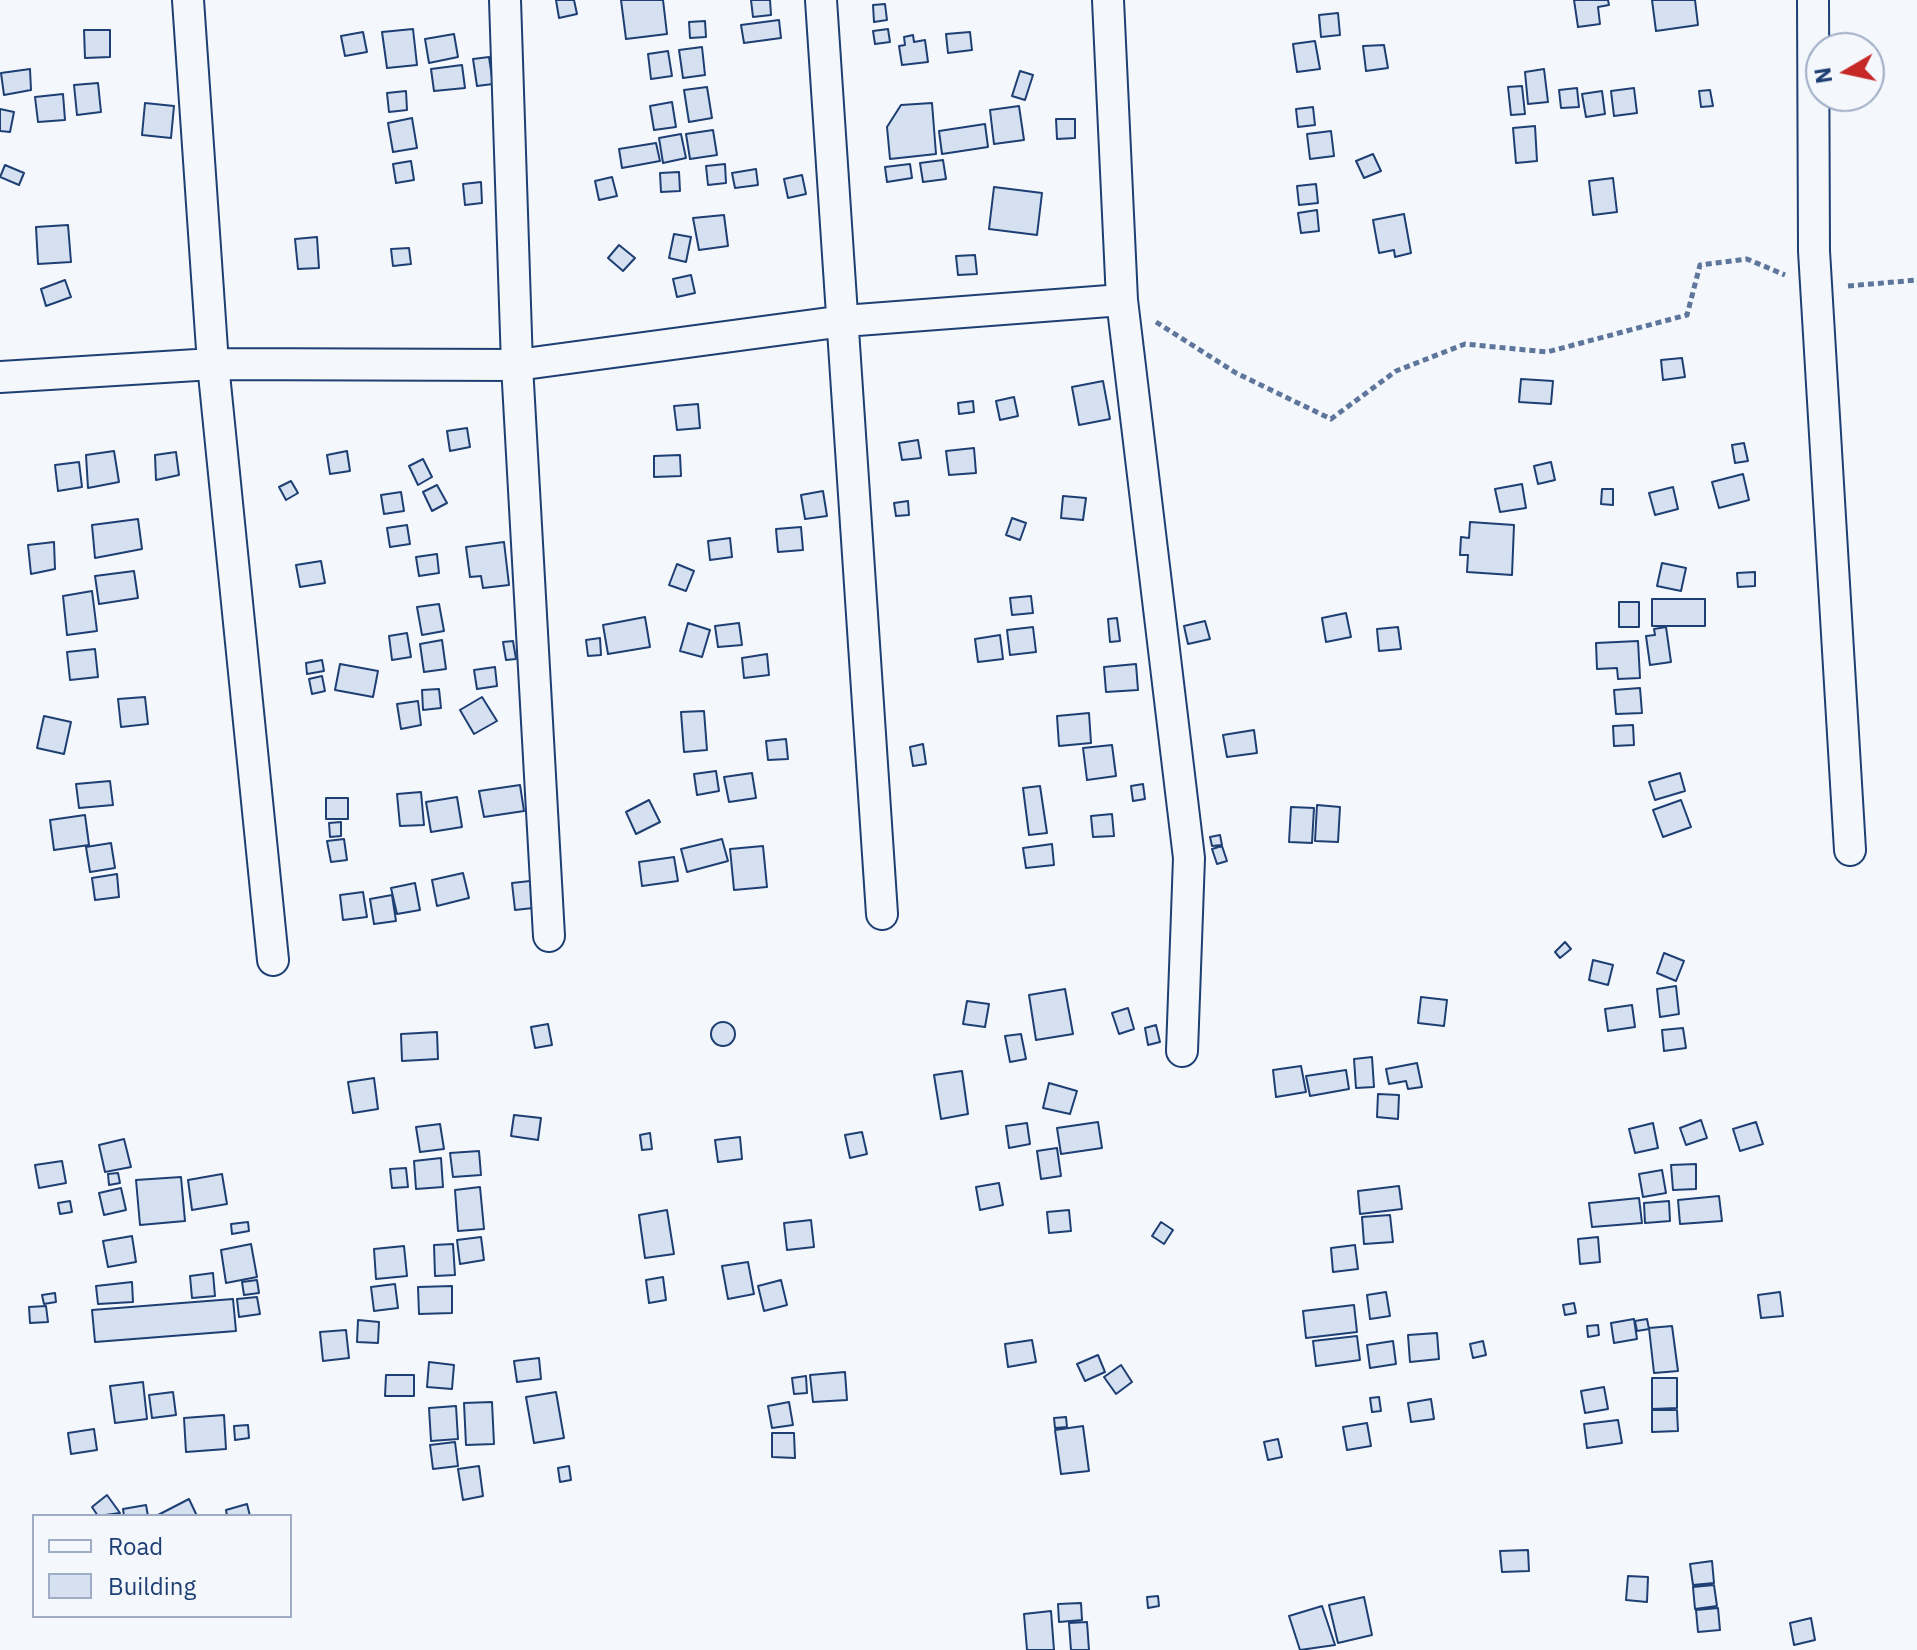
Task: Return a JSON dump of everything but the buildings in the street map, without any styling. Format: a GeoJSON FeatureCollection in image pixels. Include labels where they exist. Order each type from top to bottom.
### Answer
{"type":"FeatureCollection","features":[{"type":"Feature","properties":{"kind":"street"},"geometry":{"type":"LineString","coordinates":[[188,0],[213,364],[273,960]]}},
{"type":"Feature","properties":{"kind":"street"},"geometry":{"type":"LineString","coordinates":[[505,0],[517,365],[549,936]]}},
{"type":"Feature","properties":{"kind":"street"},"geometry":{"type":"LineString","coordinates":[[821,0],[882,914]]}},
{"type":"Feature","properties":{"kind":"street"},"geometry":{"type":"LineString","coordinates":[[1108,0],[1122,300],[1189,858],[1182,1051]]}},
{"type":"Feature","properties":{"kind":"street"},"geometry":{"type":"LineString","coordinates":[[1813,0],[1817,289],[1850,850]]}},
{"type":"Feature","properties":{"kind":"street"},"geometry":{"type":"LineString","coordinates":[[0,377],[213,364],[517,365],[844,321],[1122,300]]}},
{"type":"Feature","properties":{"kind":"path"},"geometry":{"type":"LineString","coordinates":[[1122,300],[1236,373],[1331,419],[1396,371],[1465,344],[1547,352],[1687,315],[1700,265],[1747,259],[1817,289],[1917,280]]}}]}
